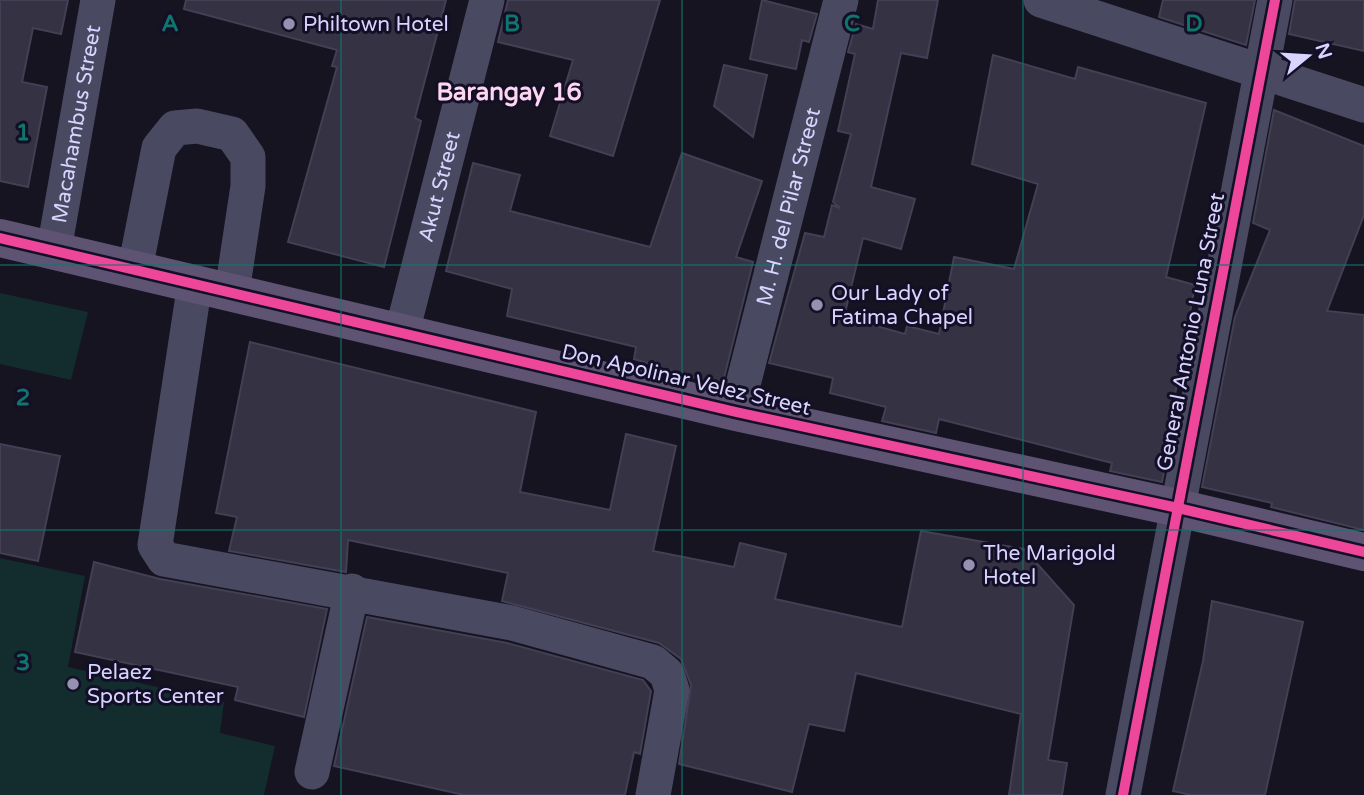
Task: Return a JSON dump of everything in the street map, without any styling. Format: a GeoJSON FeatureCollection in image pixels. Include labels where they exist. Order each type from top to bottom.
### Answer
{"type":"FeatureCollection","features":[{"type":"Feature","properties":{"kind":"main road","name":"Don Apolinar Velez Street"},"geometry":{"type":"LineString","coordinates":[[0,237],[736,412],[1178,508],[1364,552]]}},
{"type":"Feature","properties":{"kind":"street","name":"Macahambus Street"},"geometry":{"type":"LineString","coordinates":[[54,250],[98,0]]}},
{"type":"Feature","properties":{"kind":"street","name":"Akut Street"},"geometry":{"type":"LineString","coordinates":[[402,332],[487,0]]}},
{"type":"Feature","properties":{"kind":"street","name":"M. H. del Pilar Street"},"geometry":{"type":"LineString","coordinates":[[736,412],[841,0]]}},
{"type":"Feature","properties":{"kind":"street"},"geometry":{"type":"LineString","coordinates":[[1041,0],[1364,105]]}},
{"type":"Feature","properties":{"kind":"street","name":"General Antonio Luna Street"},"geometry":{"type":"LineString","coordinates":[[1123,795],[1259,71],[1275,0]]}},
{"type":"Feature","properties":{"kind":"street"},"geometry":{"type":"LineString","coordinates":[[135,269],[159,148],[175,128],[209,129],[232,134],[248,157],[248,186],[232,292]]}},
{"type":"Feature","properties":{"kind":"street"},"geometry":{"type":"LineString","coordinates":[[195,283],[155,545],[164,559],[352,591],[512,623],[653,662],[667,674],[672,690],[653,795]]}},
{"type":"Feature","properties":{"kind":"street"},"geometry":{"type":"LineString","coordinates":[[312,772],[352,591]]}},
{"type":"Feature","properties":{"kind":"green space"},"geometry":{"type":"Polygon","coordinates":[[[0,293],[88,312],[71,380],[0,364],[0,293]]]}},
{"type":"Feature","properties":{"kind":"green space","name":"Pelaez Sports Center"},"geometry":{"type":"Polygon","coordinates":[[[0,558],[85,576],[68,667],[224,702],[220,733],[275,746],[264,795],[0,795],[0,558]]]}},
{"type":"Feature","properties":{"kind":"building"},"geometry":{"type":"Polygon","coordinates":[[[0,0],[68,0],[61,34],[33,28],[22,82],[47,87],[28,187],[0,181],[0,0]]]}},
{"type":"Feature","properties":{"kind":"building"},"geometry":{"type":"Polygon","coordinates":[[[186,0],[446,0],[415,118],[421,121],[384,267],[288,242],[337,67],[332,66],[337,50],[184,9],[186,0]]]}},
{"type":"Feature","properties":{"kind":"building"},"geometry":{"type":"Polygon","coordinates":[[[508,0],[660,0],[613,156],[550,136],[573,60],[498,42],[508,0]]]}},
{"type":"Feature","properties":{"kind":"building"},"geometry":{"type":"Polygon","coordinates":[[[762,0],[817,14],[809,42],[802,40],[796,69],[750,59],[762,0]]]}},
{"type":"Feature","properties":{"kind":"building"},"geometry":{"type":"Polygon","coordinates":[[[878,0],[938,0],[927,58],[901,53],[871,187],[915,199],[901,249],[863,238],[844,317],[905,334],[907,326],[939,334],[954,257],[1014,269],[1038,184],[972,164],[993,55],[1075,79],[1078,67],[1206,103],[1166,277],[1195,285],[1165,450],[1168,451],[1162,482],[1110,471],[1112,463],[939,419],[936,433],[882,421],[886,407],[830,393],[833,378],[769,363],[805,233],[824,237],[832,205],[840,208],[833,202],[851,134],[838,131],[855,54],[848,52],[856,24],[873,29],[878,0]]]}},
{"type":"Feature","properties":{"kind":"building"},"geometry":{"type":"Polygon","coordinates":[[[1163,0],[1255,0],[1246,45],[1159,17],[1163,0]]]}},
{"type":"Feature","properties":{"kind":"building"},"geometry":{"type":"Polygon","coordinates":[[[1295,0],[1364,0],[1364,51],[1289,34],[1295,0]]]}},
{"type":"Feature","properties":{"kind":"building"},"geometry":{"type":"Polygon","coordinates":[[[724,65],[767,75],[753,137],[714,106],[724,65]]]}},
{"type":"Feature","properties":{"kind":"building"},"geometry":{"type":"Polygon","coordinates":[[[1274,110],[1364,146],[1364,215],[1327,311],[1364,315],[1364,530],[1271,507],[1272,503],[1202,487],[1235,317],[1270,230],[1253,223],[1274,110]]]}},
{"type":"Feature","properties":{"kind":"building"},"geometry":{"type":"Polygon","coordinates":[[[682,153],[762,181],[736,257],[753,262],[722,386],[634,359],[636,347],[507,316],[512,289],[446,271],[473,163],[520,175],[510,211],[650,247],[682,153]]]}},
{"type":"Feature","properties":{"kind":"building"},"geometry":{"type":"Polygon","coordinates":[[[250,342],[536,412],[520,492],[610,510],[626,434],[676,446],[653,551],[734,567],[740,543],[786,554],[775,599],[902,627],[921,531],[1024,549],[1074,605],[1048,760],[1067,763],[1062,795],[1009,795],[1021,714],[856,673],[844,731],[809,724],[792,792],[679,764],[691,685],[681,659],[659,643],[502,601],[508,573],[348,540],[346,572],[229,551],[237,517],[216,513],[250,342]]]}},
{"type":"Feature","properties":{"kind":"building"},"geometry":{"type":"Polygon","coordinates":[[[0,444],[60,456],[38,561],[0,553],[0,444]]]}},
{"type":"Feature","properties":{"kind":"building"},"geometry":{"type":"Polygon","coordinates":[[[94,562],[160,579],[327,609],[304,717],[235,700],[238,687],[75,652],[94,562]]]}},
{"type":"Feature","properties":{"kind":"building"},"geometry":{"type":"Polygon","coordinates":[[[1212,601],[1303,622],[1265,795],[1191,795],[1173,791],[1203,661],[1212,601]]]}},
{"type":"Feature","properties":{"kind":"building"},"geometry":{"type":"Polygon","coordinates":[[[367,617],[507,643],[643,680],[651,691],[640,754],[634,752],[625,795],[464,795],[334,766],[367,617]]]}},
{"type":"Feature","properties":{"kind":"cycle path"},"geometry":{"type":"LineString","coordinates":[[1123,795],[1275,0]]}},
{"type":"Feature","properties":{"kind":"cycle path"},"geometry":{"type":"LineString","coordinates":[[0,238],[736,412],[1178,508],[1364,552]]}},
{"type":"Feature","properties":{"kind":"place","name":"Philtown Hotel"},"geometry":{"type":"Point","coordinates":[289,24]}},
{"type":"Feature","properties":{"kind":"place","name":"Our Lady of Fatima Chapel"},"geometry":{"type":"Point","coordinates":[817,305]}},
{"type":"Feature","properties":{"kind":"place","name":"The Marigold Hotel"},"geometry":{"type":"Point","coordinates":[969,565]}},
{"type":"Feature","properties":{"kind":"place","name":"Pelaez Sports Center"},"geometry":{"type":"Point","coordinates":[73,684]}},
{"type":"Feature","properties":{"kind":"district","name":"Barangay 16"},"geometry":{"type":"Point","coordinates":[509,92]}}]}
